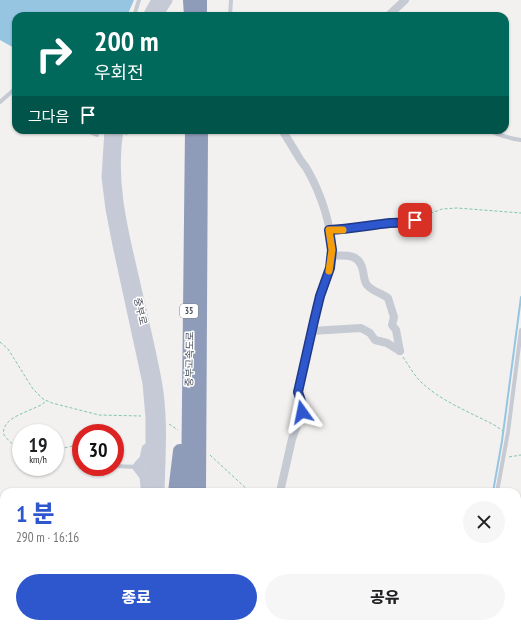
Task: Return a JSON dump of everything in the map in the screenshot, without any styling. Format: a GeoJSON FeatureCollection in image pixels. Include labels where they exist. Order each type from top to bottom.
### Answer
{"type":"FeatureCollection","features":[{"type":"Feature","properties":{"kind":"highway"},"geometry":{"type":"LineString","coordinates":[[190,0],[190,12]]}},
{"type":"Feature","properties":{"kind":"highway"},"geometry":{"type":"LineString","coordinates":[[200,0],[200,12]]}},
{"type":"Feature","properties":{"kind":"highway","name":"중부고속도로"},"geometry":{"type":"LineString","coordinates":[[188,488],[188,369],[192,134]]}},
{"type":"Feature","properties":{"kind":"highway","name":"중부고속도로"},"geometry":{"type":"LineString","coordinates":[[201,488],[199,471],[202,134]]}},
{"type":"Feature","properties":{"kind":"highway"},"geometry":{"type":"LineString","coordinates":[[175,488],[188,369]]}},
{"type":"Feature","properties":{"kind":"main road"},"geometry":{"type":"LineString","coordinates":[[150,12],[157,0]]}},
{"type":"Feature","properties":{"kind":"main road"},"geometry":{"type":"LineString","coordinates":[[160,12],[167,0]]}},
{"type":"Feature","properties":{"kind":"main road","name":"중부로"},"geometry":{"type":"LineString","coordinates":[[110,134],[107,177],[111,209],[148,383],[146,417],[151,488]]}},
{"type":"Feature","properties":{"kind":"main road","name":"중부로"},"geometry":{"type":"LineString","coordinates":[[122,134],[115,176],[126,244],[156,382],[159,418],[159,488]]}},
{"type":"Feature","properties":{"kind":"main road"},"geometry":{"type":"LineString","coordinates":[[146,417],[146,459],[138,467],[145,476],[146,488]]}},
{"type":"Feature","properties":{"kind":"street"},"geometry":{"type":"LineString","coordinates":[[392,12],[405,0]]}},
{"type":"Feature","properties":{"kind":"street"},"geometry":{"type":"LineString","coordinates":[[281,488],[292,439],[302,412],[302,404],[298,392],[320,296],[330,268],[331,256],[329,230],[315,185],[308,170],[284,134]]}},
{"type":"Feature","properties":{"kind":"street"},"geometry":{"type":"LineString","coordinates":[[329,230],[348,230],[415,220]]}},
{"type":"Feature","properties":{"kind":"street"},"geometry":{"type":"LineString","coordinates":[[331,256],[349,255],[357,260],[362,265],[366,284],[371,289],[388,298],[394,316],[392,325],[396,330],[400,351]]}},
{"type":"Feature","properties":{"kind":"street"},"geometry":{"type":"LineString","coordinates":[[311,331],[361,328],[370,333],[375,340],[387,343],[400,351]]}},
{"type":"Feature","properties":{"kind":"lane"},"geometry":{"type":"LineString","coordinates":[[135,12],[139,0]]}},
{"type":"Feature","properties":{"kind":"lane"},"geometry":{"type":"LineString","coordinates":[[230,12],[231,0]]}},
{"type":"Feature","properties":{"kind":"lane"},"geometry":{"type":"LineString","coordinates":[[0,102],[12,92]]}},
{"type":"Feature","properties":{"kind":"lane"},"geometry":{"type":"LineString","coordinates":[[495,134],[521,140]]}},
{"type":"Feature","properties":{"kind":"lane"},"geometry":{"type":"LineString","coordinates":[[498,488],[504,458],[521,330]]}},
{"type":"Feature","properties":{"kind":"lane"},"geometry":{"type":"LineString","coordinates":[[124,466],[138,467]]}},
{"type":"Feature","properties":{"kind":"path"},"geometry":{"type":"LineString","coordinates":[[415,220],[442,209],[457,208],[521,213]]}},
{"type":"Feature","properties":{"kind":"path"},"geometry":{"type":"LineString","coordinates":[[0,342],[8,349],[33,389],[43,399],[71,409],[99,416],[146,417]]}},
{"type":"Feature","properties":{"kind":"path"},"geometry":{"type":"LineString","coordinates":[[400,351],[417,378],[429,388],[496,426],[502,431]]}},
{"type":"Feature","properties":{"kind":"path"},"geometry":{"type":"LineString","coordinates":[[12,444],[2,433],[4,423],[8,419],[32,410],[47,401]]}},
{"type":"Feature","properties":{"kind":"path"},"geometry":{"type":"LineString","coordinates":[[167,422],[180,432]]}},
{"type":"Feature","properties":{"kind":"path"},"geometry":{"type":"LineString","coordinates":[[504,458],[521,455]]}},
{"type":"Feature","properties":{"kind":"path"},"geometry":{"type":"LineString","coordinates":[[210,456],[246,488]]}},
{"type":"Feature","properties":{"kind":"water"},"geometry":{"type":"Polygon","coordinates":[[[0,0],[134,0],[129,12],[12,12],[12,47],[0,40],[0,0]]]}},
{"type":"Feature","properties":{"kind":"waterway"},"geometry":{"type":"LineString","coordinates":[[494,488],[502,441],[521,297]]}},
{"type":"Feature","properties":{"kind":"slow traffic"},"geometry":{"type":"LineString","coordinates":[[329,271],[332,250],[329,230],[343,230]]}},
{"type":"Feature","properties":{"kind":"route"},"geometry":{"type":"LineString","coordinates":[[302,412],[302,404],[298,392],[320,296],[330,268],[332,250],[329,230],[348,230],[408,223],[415,220]]}}]}
